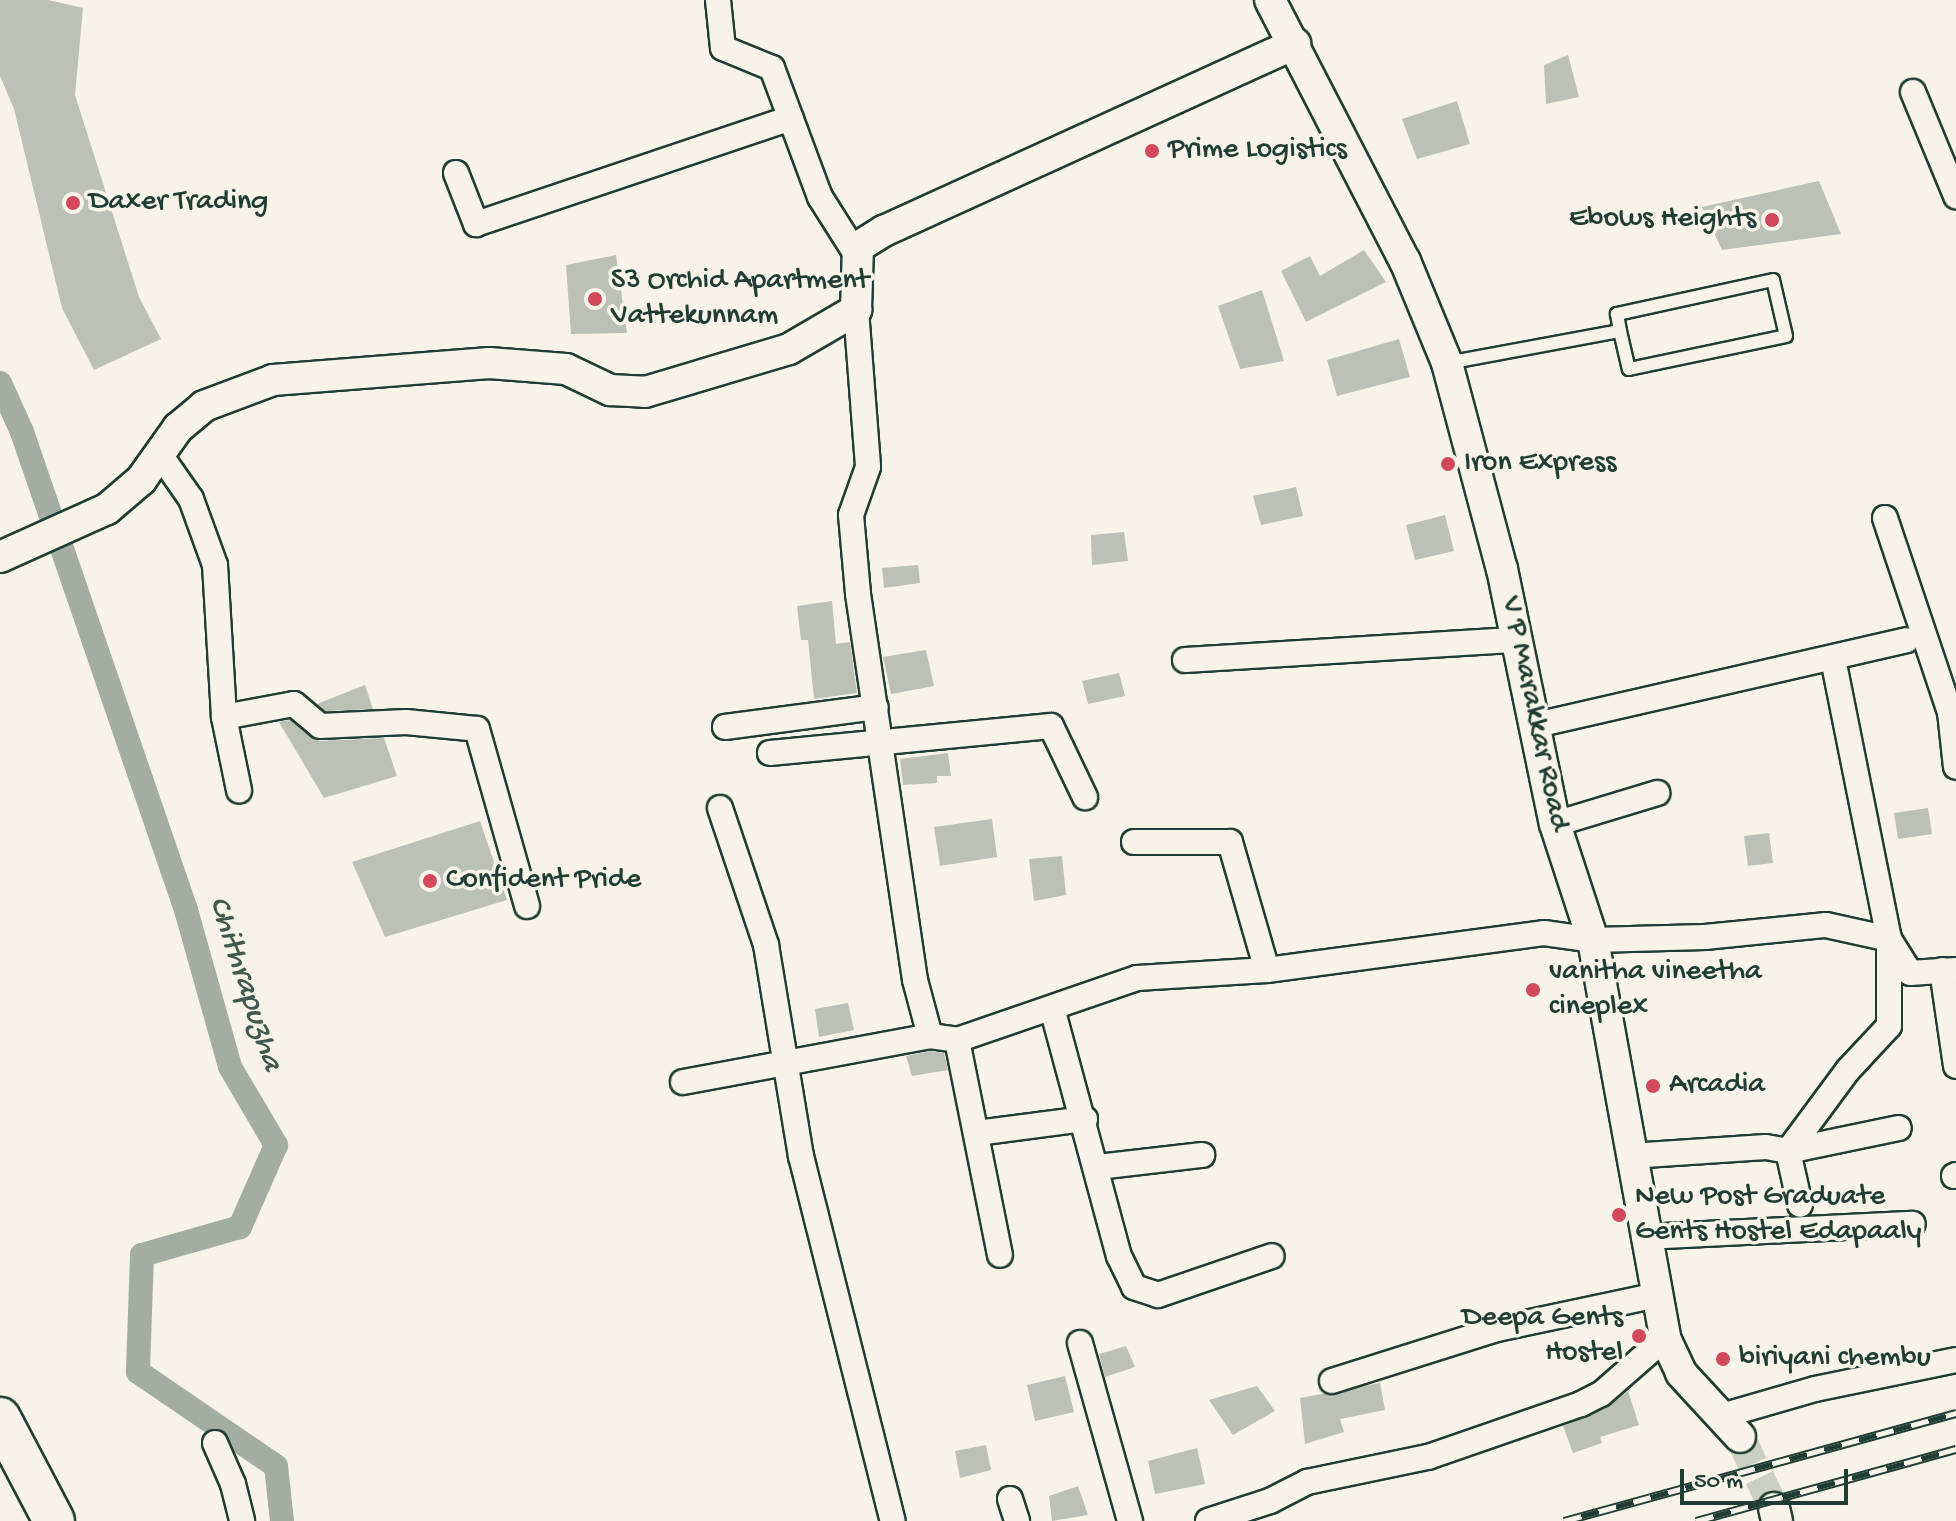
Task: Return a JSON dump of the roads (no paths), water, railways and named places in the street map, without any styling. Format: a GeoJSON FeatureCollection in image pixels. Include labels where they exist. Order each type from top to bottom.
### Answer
{"type":"FeatureCollection","features":[{"type":"Feature","properties":{"kind":"highway"},"geometry":{"type":"LineString","coordinates":[[0,1418],[54,1521]]}},
{"type":"Feature","properties":{"kind":"street"},"geometry":{"type":"LineString","coordinates":[[718,0],[723,48],[772,68],[820,197],[858,257]]}},
{"type":"Feature","properties":{"kind":"street","name":"V P Marakkar Road"},"geometry":{"type":"LineString","coordinates":[[1270,0],[1405,261],[1447,363],[1536,725],[1555,824],[1593,940],[1644,1237],[1665,1338],[1681,1373],[1718,1417],[1740,1437]]}},
{"type":"Feature","properties":{"kind":"street"},"geometry":{"type":"LineString","coordinates":[[930,1036],[915,980],[851,515],[868,467],[856,310],[858,247],[884,231],[1295,44]]}},
{"type":"Feature","properties":{"kind":"street"},"geometry":{"type":"LineString","coordinates":[[1913,92],[1956,196]]}},
{"type":"Feature","properties":{"kind":"street"},"geometry":{"type":"LineString","coordinates":[[456,173],[476,224],[791,118]]}},
{"type":"Feature","properties":{"kind":"street"},"geometry":{"type":"LineString","coordinates":[[0,557],[107,509],[161,456],[178,428],[204,406],[273,380],[489,363],[566,369],[610,390],[645,392],[789,349],[856,310]]}},
{"type":"Feature","properties":{"kind":"street"},"geometry":{"type":"LineString","coordinates":[[161,456],[191,499],[215,565],[224,717],[239,790]]}},
{"type":"Feature","properties":{"kind":"street"},"geometry":{"type":"LineString","coordinates":[[1885,518],[1950,712],[1956,767]]}},
{"type":"Feature","properties":{"kind":"street"},"geometry":{"type":"LineString","coordinates":[[1185,660],[1516,640]]}},
{"type":"Feature","properties":{"kind":"street"},"geometry":{"type":"LineString","coordinates":[[1536,725],[1906,640]]}},
{"type":"Feature","properties":{"kind":"street"},"geometry":{"type":"LineString","coordinates":[[1800,1205],[1788,1151],[1848,1070],[1889,1026],[1889,939],[1833,658]]}},
{"type":"Feature","properties":{"kind":"street"},"geometry":{"type":"LineString","coordinates":[[224,717],[294,704],[320,726],[406,722],[477,729],[527,906]]}},
{"type":"Feature","properties":{"kind":"street"},"geometry":{"type":"LineString","coordinates":[[725,727],[876,707]]}},
{"type":"Feature","properties":{"kind":"street"},"geometry":{"type":"LineString","coordinates":[[770,753],[1051,726],[1085,797]]}},
{"type":"Feature","properties":{"kind":"street"},"geometry":{"type":"LineString","coordinates":[[1555,824],[1657,793]]}},
{"type":"Feature","properties":{"kind":"street"},"geometry":{"type":"LineString","coordinates":[[720,808],[766,945],[783,1063],[801,1156],[893,1521]]}},
{"type":"Feature","properties":{"kind":"street"},"geometry":{"type":"LineString","coordinates":[[1134,842],[1230,842],[1267,970]]}},
{"type":"Feature","properties":{"kind":"street"},"geometry":{"type":"LineString","coordinates":[[683,1082],[930,1036],[957,1040],[1137,978],[1267,970],[1544,933],[1593,940],[1705,937],[1826,925],[1889,939],[1910,973],[1949,970],[1956,1066]]}},
{"type":"Feature","properties":{"kind":"street"},"geometry":{"type":"LineString","coordinates":[[1052,1008],[1098,1167],[1119,1256],[1134,1287],[1158,1295],[1272,1256]]}},
{"type":"Feature","properties":{"kind":"street"},"geometry":{"type":"LineString","coordinates":[[957,1040],[1000,1255]]}},
{"type":"Feature","properties":{"kind":"street"},"geometry":{"type":"LineString","coordinates":[[977,1133],[1085,1119]]}},
{"type":"Feature","properties":{"kind":"street"},"geometry":{"type":"LineString","coordinates":[[1630,1156],[1766,1147],[1788,1151],[1899,1128]]}},
{"type":"Feature","properties":{"kind":"street"},"geometry":{"type":"LineString","coordinates":[[1098,1167],[1202,1155]]}},
{"type":"Feature","properties":{"kind":"street"},"geometry":{"type":"LineString","coordinates":[[1644,1237],[1913,1224]]}},
{"type":"Feature","properties":{"kind":"street"},"geometry":{"type":"LineString","coordinates":[[1332,1381],[1497,1329],[1657,1295]]}},
{"type":"Feature","properties":{"kind":"street"},"geometry":{"type":"LineString","coordinates":[[1208,1521],[1270,1501],[1307,1482],[1428,1457],[1581,1404],[1601,1394],[1665,1338]]}},
{"type":"Feature","properties":{"kind":"street"},"geometry":{"type":"LineString","coordinates":[[1080,1343],[1130,1521]]}},
{"type":"Feature","properties":{"kind":"street"},"geometry":{"type":"LineString","coordinates":[[1718,1417],[1815,1389],[1956,1360]]}},
{"type":"Feature","properties":{"kind":"street"},"geometry":{"type":"LineString","coordinates":[[215,1443],[233,1484],[242,1521]]}},
{"type":"Feature","properties":{"kind":"lane"},"geometry":{"type":"LineString","coordinates":[[1773,280],[1786,336],[1629,369],[1620,331],[1617,314],[1773,280]]}},
{"type":"Feature","properties":{"kind":"lane"},"geometry":{"type":"LineString","coordinates":[[1447,363],[1620,331]]}},
{"type":"Feature","properties":{"kind":"waterway","name":"Chithrapuzha"},"geometry":{"type":"LineString","coordinates":[[0,383],[22,432],[186,910],[230,1067],[276,1145],[240,1227],[142,1255],[138,1372],[276,1466],[282,1521]]}},
{"type":"Feature","properties":{"kind":"tunnel"},"geometry":{"type":"LineString","coordinates":[[1740,1437],[1774,1508]]}},
{"type":"Feature","properties":{"kind":"railway"},"geometry":{"type":"LineString","coordinates":[[1564,1521],[1956,1413]]}},
{"type":"Feature","properties":{"kind":"railway"},"geometry":{"type":"LineString","coordinates":[[1696,1521],[1956,1449]]}},
{"type":"Feature","properties":{"kind":"place","name":"Prime Logistics"},"geometry":{"type":"Point","coordinates":[1152,151]}},
{"type":"Feature","properties":{"kind":"place","name":"Daxer Trading"},"geometry":{"type":"Point","coordinates":[73,203]}},
{"type":"Feature","properties":{"kind":"place","name":"Ebows Heights"},"geometry":{"type":"Point","coordinates":[1772,220]}},
{"type":"Feature","properties":{"kind":"place","name":"S3 Orchid Apartment Vattekunnam"},"geometry":{"type":"Point","coordinates":[595,299]}},
{"type":"Feature","properties":{"kind":"place","name":"Iron Express"},"geometry":{"type":"Point","coordinates":[1448,464]}},
{"type":"Feature","properties":{"kind":"place","name":"Confident Pride"},"geometry":{"type":"Point","coordinates":[430,881]}},
{"type":"Feature","properties":{"kind":"place","name":"vanitha vineetha cineplex"},"geometry":{"type":"Point","coordinates":[1533,990]}},
{"type":"Feature","properties":{"kind":"place","name":"Arcadia"},"geometry":{"type":"Point","coordinates":[1653,1086]}},
{"type":"Feature","properties":{"kind":"place","name":"New Post Graduate Gents Hostel Edapaaly"},"geometry":{"type":"Point","coordinates":[1619,1215]}},
{"type":"Feature","properties":{"kind":"place","name":"Deepa Gents Hostel"},"geometry":{"type":"Point","coordinates":[1639,1336]}},
{"type":"Feature","properties":{"kind":"place","name":"biriyani chembu"},"geometry":{"type":"Point","coordinates":[1723,1359]}}]}
